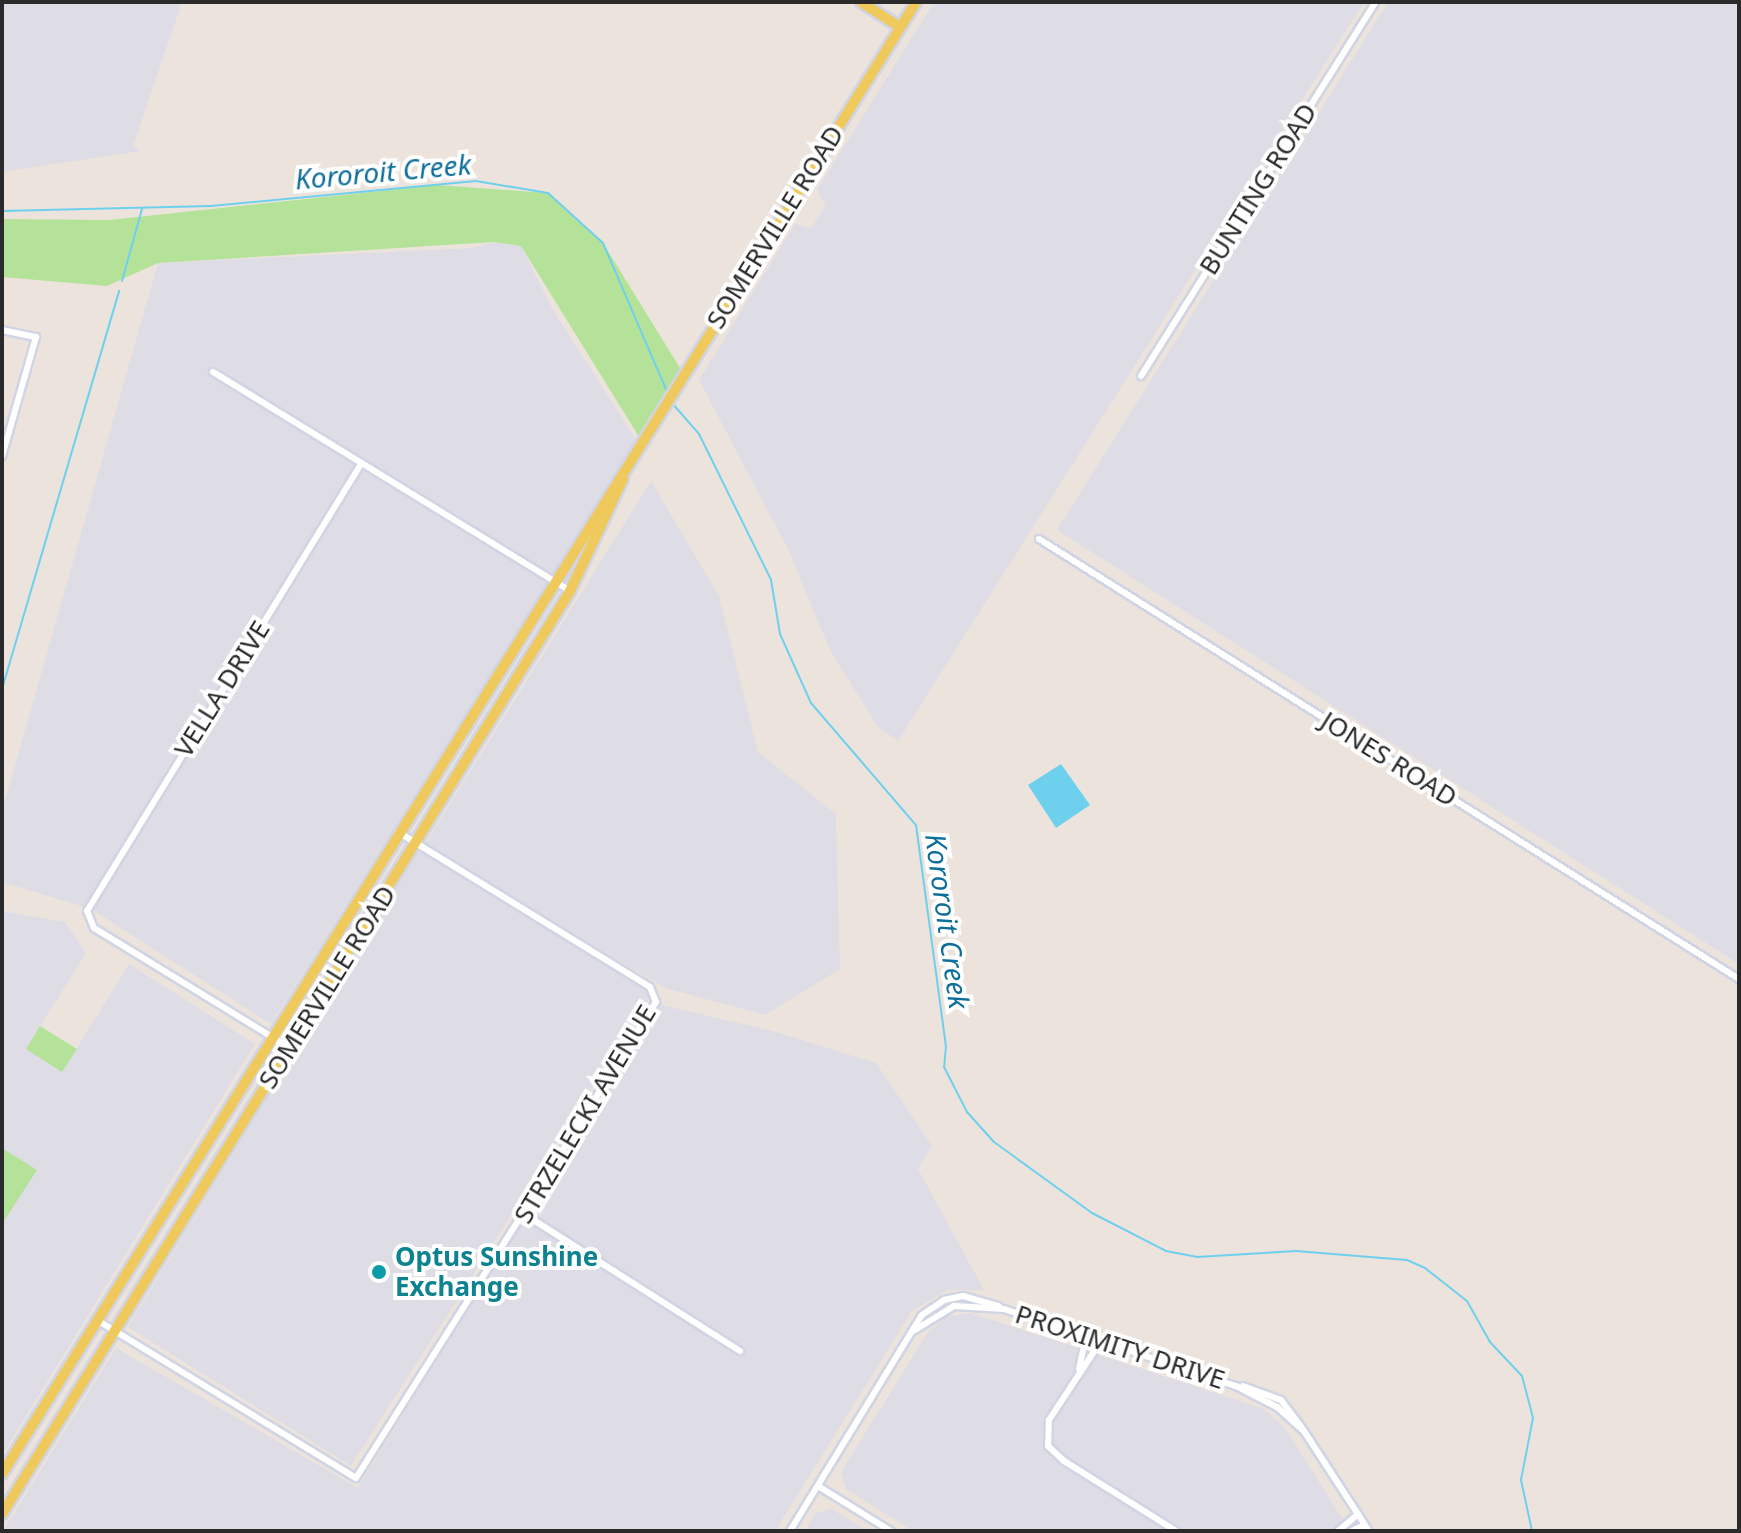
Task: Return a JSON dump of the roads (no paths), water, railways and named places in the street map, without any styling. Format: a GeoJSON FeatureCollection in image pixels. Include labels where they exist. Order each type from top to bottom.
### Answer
{"type":"FeatureCollection","features":[{"type":"Feature","properties":{"kind":"main road"},"geometry":{"type":"LineString","coordinates":[[861,2],[900,27]]}},
{"type":"Feature","properties":{"kind":"main road","name":"SOMERVILLE ROAD"},"geometry":{"type":"LineString","coordinates":[[2,1474],[634,451],[916,2]]}},
{"type":"Feature","properties":{"kind":"main road","name":"SOMERVILLE ROAD"},"geometry":{"type":"LineString","coordinates":[[2,1514],[570,591],[634,451]]}},
{"type":"Feature","properties":{"kind":"street","name":"BUNTING ROAD"},"geometry":{"type":"LineString","coordinates":[[1141,376],[1376,2]]}},
{"type":"Feature","properties":{"kind":"street"},"geometry":{"type":"LineString","coordinates":[[2,330],[36,337],[2,456]]}},
{"type":"Feature","properties":{"kind":"street"},"geometry":{"type":"LineString","coordinates":[[213,372],[570,591]]}},
{"type":"Feature","properties":{"kind":"street","name":"VELLA DRIVE"},"geometry":{"type":"LineString","coordinates":[[290,1048],[94,928],[87,911],[361,464]]}},
{"type":"Feature","properties":{"kind":"street","name":"JONES ROAD"},"geometry":{"type":"LineString","coordinates":[[1039,539],[1739,979]]}},
{"type":"Feature","properties":{"kind":"street","name":"STRZELECKI AVENUE"},"geometry":{"type":"LineString","coordinates":[[97,1320],[116,1328],[356,1478],[656,1002],[656,993],[398,832]]}},
{"type":"Feature","properties":{"kind":"street"},"geometry":{"type":"LineString","coordinates":[[524,1214],[740,1351]]}},
{"type":"Feature","properties":{"kind":"street","name":"PROXIMITY DRIVE"},"geometry":{"type":"LineString","coordinates":[[790,1531],[915,1330],[954,1306],[1004,1309],[1236,1386],[1277,1407],[1304,1431],[1367,1528]]}},
{"type":"Feature","properties":{"kind":"street"},"geometry":{"type":"LineString","coordinates":[[1078,1373],[1086,1336]]}},
{"type":"Feature","properties":{"kind":"street"},"geometry":{"type":"LineString","coordinates":[[1101,1341],[1049,1420],[1048,1446],[1064,1461],[1176,1531]]}},
{"type":"Feature","properties":{"kind":"street"},"geometry":{"type":"LineString","coordinates":[[818,1486],[891,1531]]}},
{"type":"Feature","properties":{"kind":"street"},"geometry":{"type":"LineString","coordinates":[[1338,1531],[1358,1514]]}},
{"type":"Feature","properties":{"kind":"street"},"geometry":{"type":"LineString","coordinates":[[1352,1531],[1367,1528]]}},
{"type":"Feature","properties":{"kind":"water"},"geometry":{"type":"Polygon","coordinates":[[[1061,764],[1090,805],[1056,828],[1028,785],[1061,764]]]}},
{"type":"Feature","properties":{"kind":"waterway","name":"Kororoit Creek"},"geometry":{"type":"LineString","coordinates":[[2,211],[211,206],[476,181],[548,193],[603,243],[668,394]]}},
{"type":"Feature","properties":{"kind":"waterway"},"geometry":{"type":"LineString","coordinates":[[122,281],[142,209]]}},
{"type":"Feature","properties":{"kind":"waterway"},"geometry":{"type":"LineString","coordinates":[[2,689],[119,291]]}},
{"type":"Feature","properties":{"kind":"waterway","name":"Kororoit Creek"},"geometry":{"type":"LineString","coordinates":[[672,403],[699,434],[771,580],[780,634],[811,703],[916,825],[946,1046],[944,1067],[967,1112],[994,1142],[1092,1213],[1166,1251],[1197,1257],[1296,1251],[1407,1260],[1425,1268],[1467,1301],[1490,1342],[1522,1376],[1533,1418],[1521,1480],[1532,1531]]}},
{"type":"Feature","properties":{"kind":"place","name":"Optus Sunshine Exchange"},"geometry":{"type":"Point","coordinates":[379,1272]}}]}
